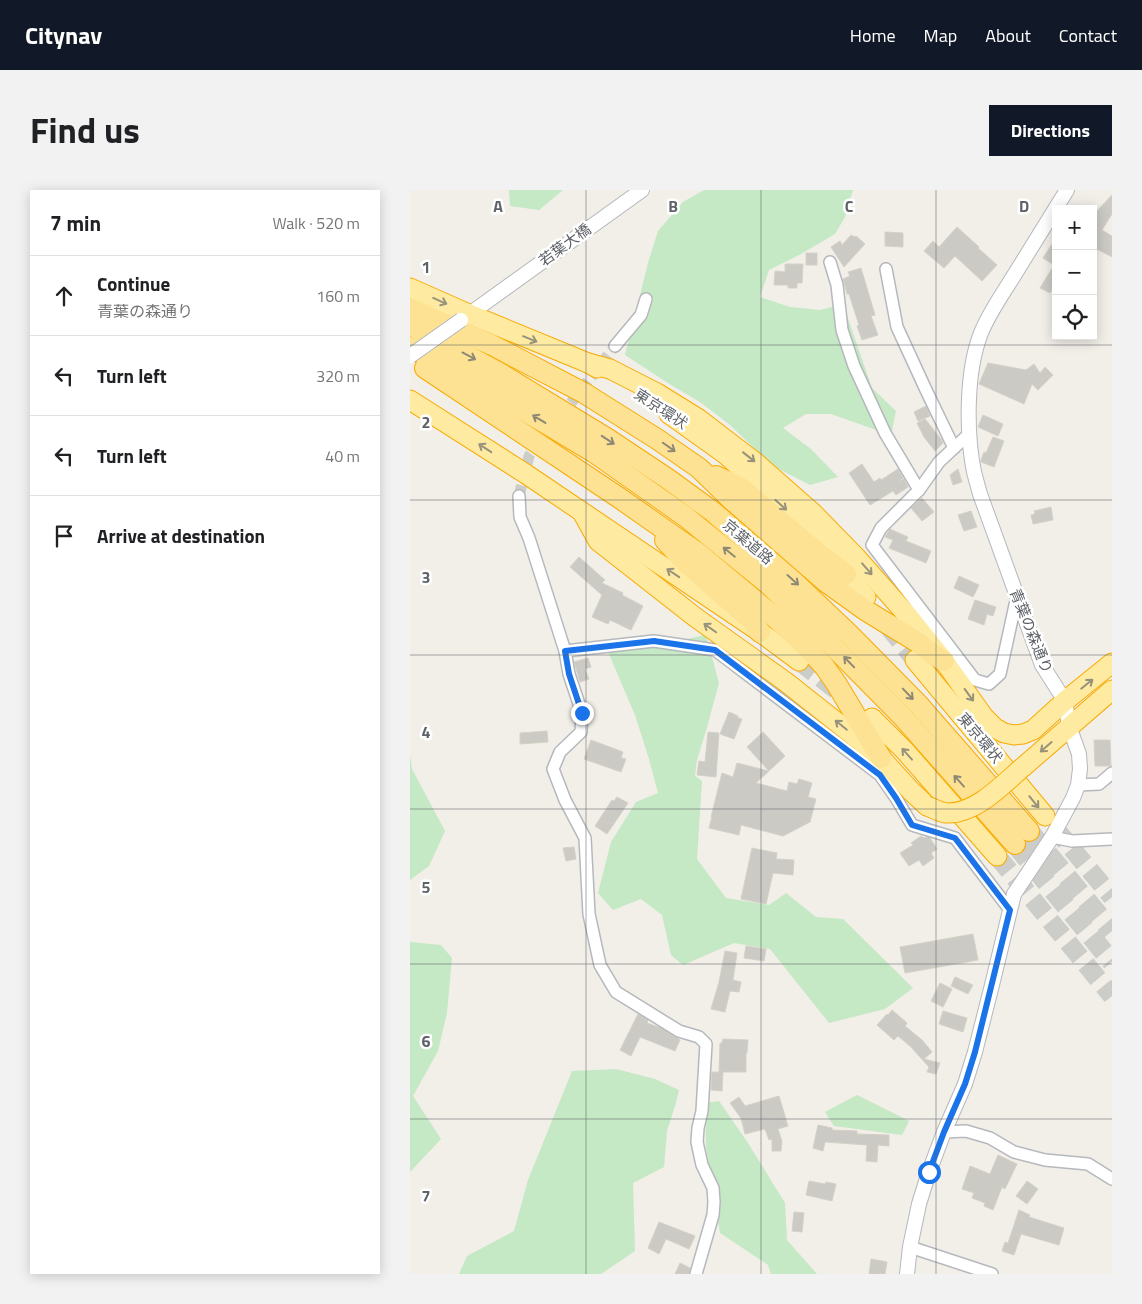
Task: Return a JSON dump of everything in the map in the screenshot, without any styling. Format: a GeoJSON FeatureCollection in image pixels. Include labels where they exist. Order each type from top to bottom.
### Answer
{"type":"FeatureCollection","features":[{"type":"Feature","properties":{"kind":"highway","name":"東京環状"},"geometry":{"type":"LineString","coordinates":[[410,288],[465,317],[588,362],[669,414],[725,454],[813,533],[866,597]]}},
{"type":"Feature","properties":{"kind":"highway"},"geometry":{"type":"LineString","coordinates":[[410,309],[492,345],[584,393],[657,439],[698,468],[826,582],[865,610],[919,643],[944,661]]}},
{"type":"Feature","properties":{"kind":"highway","name":"京葉道路"},"geometry":{"type":"LineString","coordinates":[[410,325],[498,372],[583,424],[668,479],[712,512],[793,581],[918,704],[1022,837],[822,635],[767,583],[686,517],[595,453],[478,383],[410,347]]}},
{"type":"Feature","properties":{"kind":"highway"},"geometry":{"type":"LineString","coordinates":[[410,357],[698,552],[771,614],[805,645],[824,666],[882,758],[927,806],[945,813],[952,812],[974,806],[990,796],[1112,690]]}},
{"type":"Feature","properties":{"kind":"highway"},"geometry":{"type":"LineString","coordinates":[[588,362],[610,369],[657,393],[699,419],[756,462],[814,514],[856,557],[908,616],[944,661],[984,717],[995,728],[1004,733],[1014,735],[1024,734],[1033,730],[1112,663]]}},
{"type":"Feature","properties":{"kind":"highway"},"geometry":{"type":"LineString","coordinates":[[410,400],[582,511],[760,632],[799,661]]}},
{"type":"Feature","properties":{"kind":"highway"},"geometry":{"type":"LineString","coordinates":[[698,468],[741,488],[846,574]]}},
{"type":"Feature","properties":{"kind":"highway"},"geometry":{"type":"LineString","coordinates":[[582,511],[598,541],[695,617],[786,682],[882,758]]}},
{"type":"Feature","properties":{"kind":"highway"},"geometry":{"type":"LineString","coordinates":[[642,514],[684,561],[752,621],[760,632]]}},
{"type":"Feature","properties":{"kind":"highway","name":"東京環状"},"geometry":{"type":"LineString","coordinates":[[915,660],[1045,816]]}},
{"type":"Feature","properties":{"kind":"highway"},"geometry":{"type":"LineString","coordinates":[[872,718],[905,751],[997,856]]}},
{"type":"Feature","properties":{"kind":"street","name":"若葉大橋"},"geometry":{"type":"LineString","coordinates":[[410,357],[642,190]]}},
{"type":"Feature","properties":{"kind":"street","name":"青葉の森通り"},"geometry":{"type":"LineString","coordinates":[[907,1274],[910,1247],[919,1204],[944,1132],[965,1084],[975,1052],[1014,894],[1052,837],[1078,785],[1079,754],[1069,726],[1065,702],[1042,665],[980,494],[974,472],[970,433],[972,373],[975,352],[982,331],[997,302],[1067,190]]}},
{"type":"Feature","properties":{"kind":"street"},"geometry":{"type":"LineString","coordinates":[[830,262],[837,286],[842,330],[854,366],[885,433],[919,490]]}},
{"type":"Feature","properties":{"kind":"street"},"geometry":{"type":"LineString","coordinates":[[886,269],[897,327],[954,448]]}},
{"type":"Feature","properties":{"kind":"street"},"geometry":{"type":"LineString","coordinates":[[615,346],[642,315],[646,299]]}},
{"type":"Feature","properties":{"kind":"street"},"geometry":{"type":"LineString","coordinates":[[970,433],[939,462],[919,490],[880,528],[872,545],[975,680],[989,684],[1000,674],[1017,596]]}},
{"type":"Feature","properties":{"kind":"street"},"geometry":{"type":"LineString","coordinates":[[519,496],[520,517],[530,538],[582,713],[581,732],[560,752],[553,770],[565,800],[584,838],[589,914],[600,965],[616,992],[679,1031],[700,1037],[706,1044],[702,1111],[697,1142],[702,1165],[713,1188],[714,1202],[713,1215],[696,1274]]}},
{"type":"Feature","properties":{"kind":"street"},"geometry":{"type":"LineString","coordinates":[[565,651],[654,641],[715,650],[880,775],[912,825],[955,838],[1010,910]]}},
{"type":"Feature","properties":{"kind":"street"},"geometry":{"type":"LineString","coordinates":[[1078,785],[1099,784],[1112,773]]}},
{"type":"Feature","properties":{"kind":"street"},"geometry":{"type":"LineString","coordinates":[[1052,837],[1072,840],[1112,839]]}},
{"type":"Feature","properties":{"kind":"street"},"geometry":{"type":"LineString","coordinates":[[944,1132],[966,1131],[990,1138],[1014,1152],[1046,1160],[1088,1164],[1112,1179]]}},
{"type":"Feature","properties":{"kind":"street"},"geometry":{"type":"LineString","coordinates":[[910,1247],[992,1274]]}},
{"type":"Feature","properties":{"kind":"green space"},"geometry":{"type":"Polygon","coordinates":[[[509,190],[563,190],[539,210],[510,206],[509,190]]]}},
{"type":"Feature","properties":{"kind":"green space"},"geometry":{"type":"Polygon","coordinates":[[[704,190],[853,190],[845,217],[835,234],[769,270],[760,297],[790,307],[820,310],[843,304],[872,388],[896,411],[892,431],[879,431],[831,414],[806,414],[783,428],[811,449],[838,477],[810,485],[773,466],[730,425],[700,402],[625,355],[658,231],[683,202],[704,190]]]}},
{"type":"Feature","properties":{"kind":"green space"},"geometry":{"type":"Polygon","coordinates":[[[706,635],[719,683],[697,760],[695,776],[702,781],[697,859],[726,898],[769,905],[786,893],[816,917],[843,919],[913,988],[885,1009],[829,1023],[770,949],[734,943],[683,965],[671,955],[662,915],[641,899],[613,910],[598,893],[611,842],[636,802],[658,793],[635,715],[608,652],[646,647],[706,635]]]}},
{"type":"Feature","properties":{"kind":"green space"},"geometry":{"type":"Polygon","coordinates":[[[410,755],[412,769],[445,831],[429,866],[410,880],[410,755]]]}},
{"type":"Feature","properties":{"kind":"green space"},"geometry":{"type":"Polygon","coordinates":[[[410,942],[441,945],[452,958],[447,1013],[438,1051],[413,1096],[441,1139],[410,1172],[410,942]]]}},
{"type":"Feature","properties":{"kind":"green space"},"geometry":{"type":"Polygon","coordinates":[[[616,1069],[655,1079],[679,1090],[667,1131],[664,1167],[633,1183],[635,1251],[601,1274],[459,1274],[467,1256],[514,1231],[528,1180],[572,1071],[616,1069]]]}},
{"type":"Feature","properties":{"kind":"green space"},"geometry":{"type":"Polygon","coordinates":[[[857,1095],[909,1121],[902,1135],[834,1126],[825,1112],[857,1095]]]}},
{"type":"Feature","properties":{"kind":"green space"},"geometry":{"type":"Polygon","coordinates":[[[719,1101],[748,1143],[785,1203],[787,1240],[817,1274],[771,1274],[768,1265],[720,1233],[706,1148],[705,1103],[719,1101]]]}},
{"type":"Feature","properties":{"kind":"building"},"geometry":{"type":"Polygon","coordinates":[[[1112,195],[1112,214],[1102,230],[1112,236],[1112,257],[1097,249],[1097,211],[1112,195]]]}},
{"type":"Feature","properties":{"kind":"building"},"geometry":{"type":"Polygon","coordinates":[[[957,227],[997,265],[982,281],[955,256],[944,268],[924,251],[933,241],[939,247],[957,227]]]}},
{"type":"Feature","properties":{"kind":"building"},"geometry":{"type":"Polygon","coordinates":[[[885,232],[903,233],[903,247],[885,246],[885,232]]]}},
{"type":"Feature","properties":{"kind":"building"},"geometry":{"type":"Polygon","coordinates":[[[851,235],[856,236],[865,244],[844,267],[831,247],[840,241],[842,245],[851,235]]]}},
{"type":"Feature","properties":{"kind":"building"},"geometry":{"type":"Polygon","coordinates":[[[1052,244],[1052,264],[1043,258],[1052,244]]]}},
{"type":"Feature","properties":{"kind":"building"},"geometry":{"type":"Polygon","coordinates":[[[806,253],[817,253],[817,265],[806,265],[806,253]]]}},
{"type":"Feature","properties":{"kind":"building"},"geometry":{"type":"Polygon","coordinates":[[[785,264],[803,264],[802,283],[797,283],[797,288],[788,288],[788,285],[774,285],[775,271],[785,272],[785,264]]]}},
{"type":"Feature","properties":{"kind":"building"},"geometry":{"type":"Polygon","coordinates":[[[861,268],[875,315],[871,316],[878,335],[862,340],[857,326],[859,325],[843,279],[850,276],[848,272],[861,268]]]}},
{"type":"Feature","properties":{"kind":"building"},"geometry":{"type":"Polygon","coordinates":[[[1052,268],[1052,290],[1050,293],[1040,288],[1052,268]]]}},
{"type":"Feature","properties":{"kind":"building"},"geometry":{"type":"Polygon","coordinates":[[[988,363],[1026,370],[1034,364],[1040,373],[1045,367],[1053,375],[1038,390],[1032,384],[1024,404],[979,384],[988,363]]]}},
{"type":"Feature","properties":{"kind":"building"},"geometry":{"type":"Polygon","coordinates":[[[926,406],[930,416],[918,421],[914,412],[926,406]]]}},
{"type":"Feature","properties":{"kind":"building"},"geometry":{"type":"Polygon","coordinates":[[[983,415],[1003,424],[998,436],[978,427],[983,415]]]}},
{"type":"Feature","properties":{"kind":"building"},"geometry":{"type":"Polygon","coordinates":[[[925,419],[943,443],[935,451],[924,437],[917,423],[925,419]]]}},
{"type":"Feature","properties":{"kind":"building"},"geometry":{"type":"Polygon","coordinates":[[[993,437],[1004,441],[994,467],[981,462],[984,452],[986,453],[993,437]]]}},
{"type":"Feature","properties":{"kind":"building"},"geometry":{"type":"Polygon","coordinates":[[[862,464],[874,482],[880,478],[881,480],[898,469],[903,478],[899,481],[904,479],[908,487],[896,495],[893,491],[870,505],[849,473],[862,464]]]}},
{"type":"Feature","properties":{"kind":"building"},"geometry":{"type":"Polygon","coordinates":[[[958,469],[962,482],[953,485],[950,475],[958,469]]]}},
{"type":"Feature","properties":{"kind":"building"},"geometry":{"type":"Polygon","coordinates":[[[922,498],[934,512],[922,521],[911,508],[922,498]]]}},
{"type":"Feature","properties":{"kind":"building"},"geometry":{"type":"Polygon","coordinates":[[[1051,507],[1053,520],[1033,524],[1031,515],[1035,514],[1034,511],[1051,507]]]}},
{"type":"Feature","properties":{"kind":"building"},"geometry":{"type":"Polygon","coordinates":[[[971,511],[977,527],[964,531],[958,515],[971,511]]]}},
{"type":"Feature","properties":{"kind":"building"},"geometry":{"type":"Polygon","coordinates":[[[890,529],[908,537],[906,541],[931,551],[926,563],[889,548],[893,540],[885,537],[890,529]]]}},
{"type":"Feature","properties":{"kind":"building"},"geometry":{"type":"Polygon","coordinates":[[[579,557],[605,580],[602,583],[623,593],[622,595],[643,606],[631,630],[610,620],[608,624],[592,617],[602,595],[570,567],[579,557]]]}},
{"type":"Feature","properties":{"kind":"building"},"geometry":{"type":"Polygon","coordinates":[[[959,576],[979,585],[973,597],[954,588],[959,576]]]}},
{"type":"Feature","properties":{"kind":"building"},"geometry":{"type":"Polygon","coordinates":[[[975,600],[996,607],[993,616],[987,614],[984,625],[968,619],[975,600]]]}},
{"type":"Feature","properties":{"kind":"building"},"geometry":{"type":"Polygon","coordinates":[[[588,658],[591,667],[585,669],[589,679],[580,682],[574,662],[588,658]]]}},
{"type":"Feature","properties":{"kind":"building"},"geometry":{"type":"Polygon","coordinates":[[[729,712],[742,719],[734,739],[720,734],[729,712]]]}},
{"type":"Feature","properties":{"kind":"building"},"geometry":{"type":"Polygon","coordinates":[[[547,731],[548,742],[520,744],[520,733],[547,731]]]}},
{"type":"Feature","properties":{"kind":"building"},"geometry":{"type":"Polygon","coordinates":[[[708,732],[719,733],[716,777],[697,775],[699,761],[705,762],[708,732]]]}},
{"type":"Feature","properties":{"kind":"building"},"geometry":{"type":"Polygon","coordinates":[[[763,732],[785,756],[769,771],[747,747],[763,732]]]}},
{"type":"Feature","properties":{"kind":"building"},"geometry":{"type":"Polygon","coordinates":[[[591,740],[623,752],[621,758],[626,759],[621,772],[584,759],[591,740]]]}},
{"type":"Feature","properties":{"kind":"building"},"geometry":{"type":"Polygon","coordinates":[[[1094,740],[1110,740],[1111,766],[1095,766],[1094,740]]]}},
{"type":"Feature","properties":{"kind":"building"},"geometry":{"type":"Polygon","coordinates":[[[737,763],[769,771],[756,783],[787,791],[789,782],[797,784],[799,779],[812,783],[808,797],[816,799],[810,822],[783,836],[741,825],[739,835],[709,828],[722,773],[733,777],[737,763]]]}},
{"type":"Feature","properties":{"kind":"building"},"geometry":{"type":"Polygon","coordinates":[[[617,797],[628,803],[607,834],[595,826],[612,800],[614,801],[617,797]]]}},
{"type":"Feature","properties":{"kind":"building"},"geometry":{"type":"Polygon","coordinates":[[[921,836],[930,838],[937,849],[931,853],[934,858],[923,866],[919,860],[909,866],[900,853],[913,845],[911,843],[921,836]]]}},
{"type":"Feature","properties":{"kind":"building"},"geometry":{"type":"Polygon","coordinates":[[[574,847],[576,859],[566,861],[563,848],[574,847]]]}},
{"type":"Feature","properties":{"kind":"building"},"geometry":{"type":"Polygon","coordinates":[[[752,848],[777,853],[776,859],[794,860],[793,875],[773,873],[766,904],[741,899],[752,848]]]}},
{"type":"Feature","properties":{"kind":"building"},"geometry":{"type":"Polygon","coordinates":[[[973,934],[978,960],[905,973],[900,947],[973,934]]]}},
{"type":"Feature","properties":{"kind":"building"},"geometry":{"type":"Polygon","coordinates":[[[746,946],[766,949],[764,961],[744,958],[746,946]]]}},
{"type":"Feature","properties":{"kind":"building"},"geometry":{"type":"Polygon","coordinates":[[[725,951],[737,953],[733,980],[741,982],[739,992],[730,991],[725,1012],[711,1009],[725,951]]]}},
{"type":"Feature","properties":{"kind":"building"},"geometry":{"type":"Polygon","coordinates":[[[955,977],[973,985],[968,994],[951,986],[955,977]]]}},
{"type":"Feature","properties":{"kind":"building"},"geometry":{"type":"Polygon","coordinates":[[[940,983],[952,989],[943,1007],[931,1001],[940,983]]]}},
{"type":"Feature","properties":{"kind":"building"},"geometry":{"type":"Polygon","coordinates":[[[892,1010],[907,1023],[905,1026],[922,1040],[932,1052],[924,1059],[940,1063],[936,1074],[927,1072],[929,1067],[898,1036],[894,1040],[877,1025],[892,1010]]]}},
{"type":"Feature","properties":{"kind":"building"},"geometry":{"type":"Polygon","coordinates":[[[943,1011],[967,1018],[963,1032],[939,1024],[943,1011]]]}},
{"type":"Feature","properties":{"kind":"building"},"geometry":{"type":"Polygon","coordinates":[[[638,1014],[648,1020],[647,1023],[661,1028],[680,1040],[675,1051],[640,1037],[631,1056],[620,1050],[638,1014]]]}},
{"type":"Feature","properties":{"kind":"building"},"geometry":{"type":"Polygon","coordinates":[[[723,1039],[748,1040],[746,1072],[723,1072],[722,1091],[711,1090],[712,1072],[719,1072],[720,1043],[722,1043],[723,1039]]]}},
{"type":"Feature","properties":{"kind":"building"},"geometry":{"type":"Polygon","coordinates":[[[779,1096],[788,1126],[778,1129],[782,1141],[781,1151],[772,1151],[772,1139],[769,1140],[765,1129],[745,1134],[741,1118],[730,1103],[739,1097],[745,1106],[779,1096]]]}},
{"type":"Feature","properties":{"kind":"building"},"geometry":{"type":"Polygon","coordinates":[[[818,1125],[832,1128],[832,1130],[857,1131],[857,1134],[889,1135],[889,1146],[878,1145],[877,1162],[866,1161],[867,1145],[825,1142],[823,1151],[813,1148],[818,1125]]]}},
{"type":"Feature","properties":{"kind":"building"},"geometry":{"type":"Polygon","coordinates":[[[998,1155],[1017,1164],[1005,1189],[1002,1187],[993,1210],[984,1206],[985,1203],[972,1198],[974,1193],[962,1189],[970,1166],[990,1174],[998,1155]]]}},
{"type":"Feature","properties":{"kind":"building"},"geometry":{"type":"Polygon","coordinates":[[[809,1181],[836,1184],[832,1201],[806,1195],[809,1181]]]}},
{"type":"Feature","properties":{"kind":"building"},"geometry":{"type":"Polygon","coordinates":[[[1027,1181],[1038,1189],[1027,1204],[1016,1196],[1027,1181]]]}},
{"type":"Feature","properties":{"kind":"building"},"geometry":{"type":"Polygon","coordinates":[[[1019,1210],[1030,1215],[1029,1217],[1064,1228],[1059,1245],[1021,1234],[1014,1255],[1002,1251],[1005,1242],[1008,1243],[1019,1210]]]}},
{"type":"Feature","properties":{"kind":"building"},"geometry":{"type":"Polygon","coordinates":[[[794,1212],[804,1213],[802,1232],[792,1231],[794,1212]]]}},
{"type":"Feature","properties":{"kind":"building"},"geometry":{"type":"Polygon","coordinates":[[[659,1222],[695,1236],[689,1249],[666,1239],[659,1254],[648,1248],[659,1222]]]}},
{"type":"Feature","properties":{"kind":"building"},"geometry":{"type":"Polygon","coordinates":[[[871,1259],[887,1262],[885,1274],[869,1274],[871,1259]]]}},
{"type":"Feature","properties":{"kind":"building"},"geometry":{"type":"Polygon","coordinates":[[[680,1263],[690,1268],[689,1274],[675,1274],[680,1263]]]}},
{"type":"Feature","properties":{"kind":"tunnel"},"geometry":{"type":"LineString","coordinates":[[561,416],[615,346]]}},
{"type":"Feature","properties":{"kind":"tunnel"},"geometry":{"type":"LineString","coordinates":[[519,496],[529,456],[541,440]]}},
{"type":"Feature","properties":{"kind":"tunnel"},"geometry":{"type":"LineString","coordinates":[[888,626],[915,660]]}},
{"type":"Feature","properties":{"kind":"tunnel"},"geometry":{"type":"LineString","coordinates":[[799,661],[839,692]]}},
{"type":"Feature","properties":{"kind":"tunnel"},"geometry":{"type":"LineString","coordinates":[[1054,827],[1112,897]]}},
{"type":"Feature","properties":{"kind":"tunnel"},"geometry":{"type":"LineString","coordinates":[[1029,831],[1112,931]]}},
{"type":"Feature","properties":{"kind":"tunnel"},"geometry":{"type":"LineString","coordinates":[[1015,844],[1112,962]]}},
{"type":"Feature","properties":{"kind":"tunnel"},"geometry":{"type":"LineString","coordinates":[[997,856],[1112,996]]}},
{"type":"Feature","properties":{"kind":"route"},"geometry":{"type":"LineString","coordinates":[[582,713],[569,674],[565,651],[654,641],[715,650],[880,775],[912,825],[955,838],[1010,910],[975,1052],[965,1084],[929,1172]]}}]}
